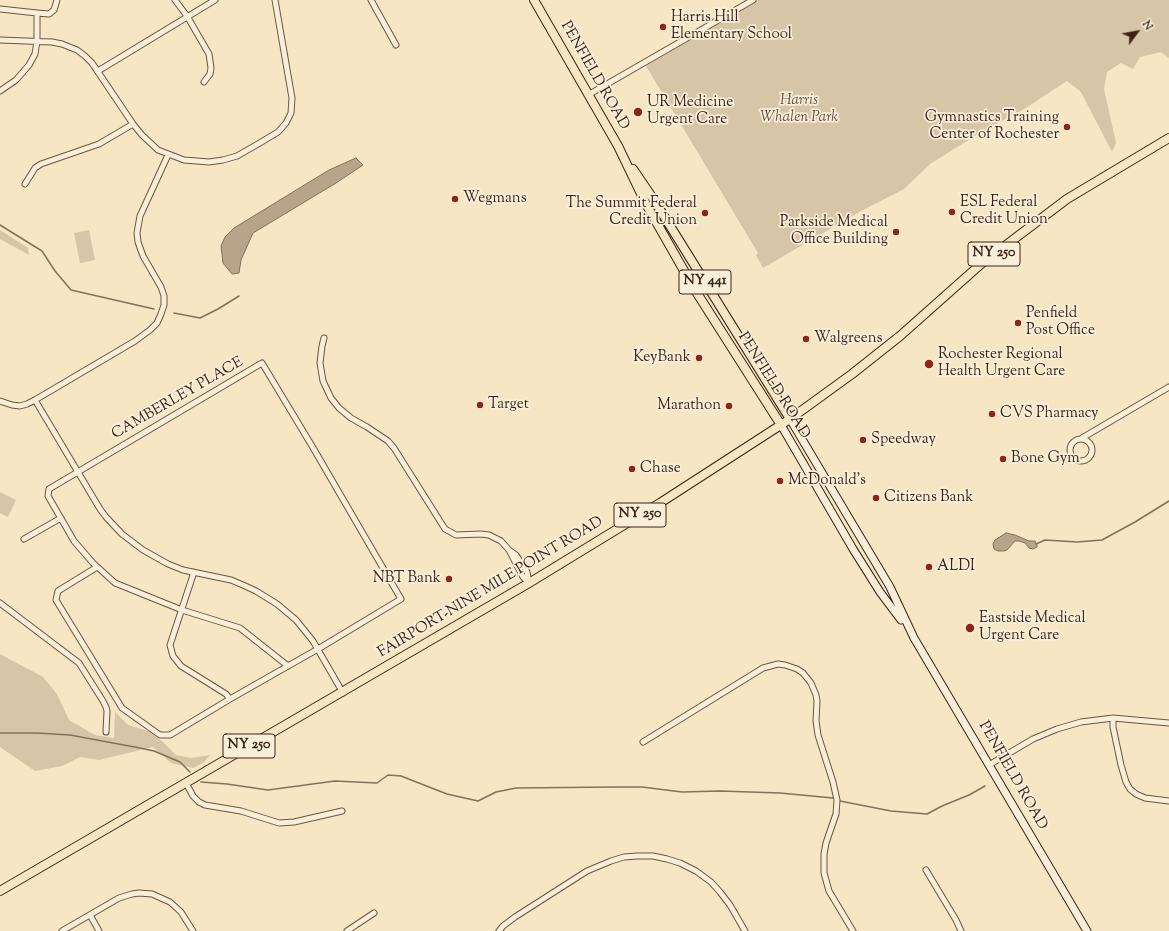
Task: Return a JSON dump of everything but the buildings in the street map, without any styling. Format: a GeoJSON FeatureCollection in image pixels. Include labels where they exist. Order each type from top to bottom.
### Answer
{"type":"FeatureCollection","features":[{"type":"Feature","properties":{"kind":"main road","name":"PENFIELD ROAD"},"geometry":{"type":"LineString","coordinates":[[534,0],[618,146],[654,200],[790,419],[890,587],[913,636],[1087,931]]}},
{"type":"Feature","properties":{"kind":"main road","name":"FAIRPORT-NINE MILE POINT ROAD"},"geometry":{"type":"LineString","coordinates":[[0,891],[529,583],[781,425],[852,374],[900,336],[980,264],[1067,198],[1169,138]]}},
{"type":"Feature","properties":{"kind":"main road","name":"PENFIELD ROAD"},"geometry":{"type":"LineString","coordinates":[[618,146],[646,204],[695,290],[781,425],[880,592],[913,636]]}},
{"type":"Feature","properties":{"kind":"street"},"geometry":{"type":"LineString","coordinates":[[0,9],[48,14],[54,10],[57,0]]}},
{"type":"Feature","properties":{"kind":"street"},"geometry":{"type":"LineString","coordinates":[[175,0],[187,16],[209,54],[211,68],[210,74],[204,82]]}},
{"type":"Feature","properties":{"kind":"street"},"geometry":{"type":"LineString","coordinates":[[98,71],[215,0]]}},
{"type":"Feature","properties":{"kind":"street"},"geometry":{"type":"LineString","coordinates":[[0,40],[37,41],[62,44],[77,50],[85,56],[98,71],[133,124],[158,150],[184,160],[209,162],[237,156],[278,132],[286,123],[290,113],[292,98],[275,0]]}},
{"type":"Feature","properties":{"kind":"street"},"geometry":{"type":"LineString","coordinates":[[371,0],[396,45]]}},
{"type":"Feature","properties":{"kind":"street"},"geometry":{"type":"LineString","coordinates":[[588,95],[753,0]]}},
{"type":"Feature","properties":{"kind":"street"},"geometry":{"type":"LineString","coordinates":[[0,91],[16,80],[29,65],[35,54],[38,13]]}},
{"type":"Feature","properties":{"kind":"street"},"geometry":{"type":"LineString","coordinates":[[25,184],[35,168],[41,164],[99,144],[133,124]]}},
{"type":"Feature","properties":{"kind":"street"},"geometry":{"type":"LineString","coordinates":[[0,401],[20,406],[27,404],[135,341],[157,323],[164,305],[164,296],[161,287],[140,248],[137,233],[140,216],[168,155]]}},
{"type":"Feature","properties":{"kind":"street"},"geometry":{"type":"LineString","coordinates":[[324,338],[320,363],[323,381],[331,398],[339,408],[351,418],[381,435],[394,448],[445,529],[456,535],[489,535],[501,542],[509,550],[523,577],[529,583]]}},
{"type":"Feature","properties":{"kind":"street","name":"CAMBERLEY PLACE"},"geometry":{"type":"LineString","coordinates":[[288,666],[240,628],[182,610],[116,583],[97,567],[74,541],[48,496],[49,490],[262,363],[401,599],[318,649]]}},
{"type":"Feature","properties":{"kind":"street"},"geometry":{"type":"LineString","coordinates":[[1082,438],[1089,442],[1092,449],[1090,457],[1080,461],[1073,458],[1069,452],[1072,442],[1082,438],[1169,387]]}},
{"type":"Feature","properties":{"kind":"street"},"geometry":{"type":"LineString","coordinates":[[35,400],[106,518],[132,542],[155,558],[183,570],[232,580],[267,597],[277,604],[296,620],[318,649],[343,692]]}},
{"type":"Feature","properties":{"kind":"street"},"geometry":{"type":"LineString","coordinates":[[24,539],[61,518]]}},
{"type":"Feature","properties":{"kind":"street"},"geometry":{"type":"LineString","coordinates":[[97,567],[58,591],[56,600],[122,708],[160,734],[170,735],[318,649]]}},
{"type":"Feature","properties":{"kind":"street"},"geometry":{"type":"LineString","coordinates":[[194,572],[170,645],[173,656],[181,666],[226,694],[230,699]]}},
{"type":"Feature","properties":{"kind":"street"},"geometry":{"type":"LineString","coordinates":[[0,603],[79,663],[106,707],[106,732]]}},
{"type":"Feature","properties":{"kind":"street"},"geometry":{"type":"LineString","coordinates":[[643,742],[763,668],[784,664],[797,669],[802,673],[811,683],[816,695],[816,721],[818,734],[837,800],[836,814],[826,843],[824,854],[824,873],[829,891],[853,931]]}},
{"type":"Feature","properties":{"kind":"street"},"geometry":{"type":"LineString","coordinates":[[1112,718],[1123,774],[1130,789],[1136,794],[1145,798],[1169,801]]}},
{"type":"Feature","properties":{"kind":"street"},"geometry":{"type":"LineString","coordinates":[[990,765],[1033,739],[1081,722],[1112,718],[1169,723]]}},
{"type":"Feature","properties":{"kind":"street"},"geometry":{"type":"LineString","coordinates":[[186,783],[193,796],[205,805],[241,811],[279,823],[294,822],[342,811]]}},
{"type":"Feature","properties":{"kind":"street"},"geometry":{"type":"LineString","coordinates":[[499,931],[515,917],[587,871],[610,861],[624,857],[653,856],[680,863],[696,871],[710,882],[730,905],[745,931]]}},
{"type":"Feature","properties":{"kind":"street"},"geometry":{"type":"LineString","coordinates":[[926,870],[961,931]]}},
{"type":"Feature","properties":{"kind":"street"},"geometry":{"type":"LineString","coordinates":[[62,931],[119,898],[139,893],[152,894],[165,899],[176,907],[193,931]]}},
{"type":"Feature","properties":{"kind":"street"},"geometry":{"type":"LineString","coordinates":[[347,931],[374,913]]}},
{"type":"Feature","properties":{"kind":"street"},"geometry":{"type":"LineString","coordinates":[[90,915],[99,931]]}},
{"type":"Feature","properties":{"kind":"green space","name":"Harris Whalen Park"},"geometry":{"type":"Polygon","coordinates":[[[758,0],[1169,0],[1169,58],[1161,52],[1140,57],[1133,69],[1121,63],[1107,72],[1104,89],[1116,143],[1112,152],[1081,92],[1067,81],[1021,111],[983,131],[930,164],[904,189],[861,211],[763,268],[756,255],[758,253],[646,66],[758,0]]]}},
{"type":"Feature","properties":{"kind":"green space"},"geometry":{"type":"Polygon","coordinates":[[[0,230],[28,248],[29,255],[0,239],[0,230]]]}},
{"type":"Feature","properties":{"kind":"green space"},"geometry":{"type":"Polygon","coordinates":[[[89,230],[95,260],[80,263],[74,233],[89,230]]]}},
{"type":"Feature","properties":{"kind":"green space"},"geometry":{"type":"Polygon","coordinates":[[[0,492],[16,500],[8,517],[0,513],[0,492]]]}},
{"type":"Feature","properties":{"kind":"green space"},"geometry":{"type":"Polygon","coordinates":[[[0,654],[43,677],[57,694],[69,720],[95,735],[114,738],[115,712],[128,725],[148,731],[163,742],[176,755],[191,758],[210,755],[203,763],[193,768],[171,763],[153,747],[99,760],[80,757],[62,766],[35,771],[0,747],[0,654]]]}},
{"type":"Feature","properties":{"kind":"shaded area"},"geometry":{"type":"Polygon","coordinates":[[[356,158],[363,165],[253,233],[241,260],[239,273],[232,274],[223,263],[221,246],[225,237],[234,228],[329,170],[356,158]]]}},
{"type":"Feature","properties":{"kind":"shaded area"},"geometry":{"type":"Polygon","coordinates":[[[1006,533],[1029,541],[1035,541],[1037,547],[1033,549],[1029,548],[1025,543],[1015,541],[1007,550],[998,551],[994,549],[993,544],[995,540],[1006,533]]]}},
{"type":"Feature","properties":{"kind":"waterway"},"geometry":{"type":"LineString","coordinates":[[0,225],[42,251],[55,271],[71,290],[154,309]]}},
{"type":"Feature","properties":{"kind":"waterway"},"geometry":{"type":"LineString","coordinates":[[174,313],[200,318],[239,296]]}},
{"type":"Feature","properties":{"kind":"waterway"},"geometry":{"type":"LineString","coordinates":[[1036,544],[1045,540],[1077,542],[1102,540],[1169,501]]}},
{"type":"Feature","properties":{"kind":"waterway"},"geometry":{"type":"LineString","coordinates":[[0,733],[70,735],[140,748],[154,751],[180,762],[190,772]]}},
{"type":"Feature","properties":{"kind":"waterway"},"geometry":{"type":"LineString","coordinates":[[201,782],[268,790],[335,781],[377,783],[388,775],[401,776],[447,794],[478,801],[496,792],[516,788],[614,787],[642,787],[682,792],[720,791],[780,793],[833,798]]}},
{"type":"Feature","properties":{"kind":"waterway"},"geometry":{"type":"LineString","coordinates":[[840,801],[891,811],[927,814],[985,786]]}},
{"type":"Feature","properties":{"kind":"place","name":"Harris Hill Elementary School"},"geometry":{"type":"Point","coordinates":[663,27]}},
{"type":"Feature","properties":{"kind":"place","name":"UR Medicine Urgent Care"},"geometry":{"type":"Point","coordinates":[638,112]}},
{"type":"Feature","properties":{"kind":"place","name":"Gymnastics Training Center of Rochester"},"geometry":{"type":"Point","coordinates":[1067,127]}},
{"type":"Feature","properties":{"kind":"place","name":"Wegmans"},"geometry":{"type":"Point","coordinates":[455,199]}},
{"type":"Feature","properties":{"kind":"place","name":"ESL Federal Credit Union"},"geometry":{"type":"Point","coordinates":[952,212]}},
{"type":"Feature","properties":{"kind":"place","name":"The Summit Federal Credit Union"},"geometry":{"type":"Point","coordinates":[705,213]}},
{"type":"Feature","properties":{"kind":"place","name":"Parkside Medical Office Building"},"geometry":{"type":"Point","coordinates":[896,232]}},
{"type":"Feature","properties":{"kind":"place","name":"Penfield Post Office"},"geometry":{"type":"Point","coordinates":[1018,323]}},
{"type":"Feature","properties":{"kind":"place","name":"Walgreens"},"geometry":{"type":"Point","coordinates":[806,339]}},
{"type":"Feature","properties":{"kind":"place","name":"KeyBank"},"geometry":{"type":"Point","coordinates":[699,358]}},
{"type":"Feature","properties":{"kind":"place","name":"Rochester Regional Health Urgent Care"},"geometry":{"type":"Point","coordinates":[929,364]}},
{"type":"Feature","properties":{"kind":"place","name":"Target"},"geometry":{"type":"Point","coordinates":[480,405]}},
{"type":"Feature","properties":{"kind":"place","name":"Marathon"},"geometry":{"type":"Point","coordinates":[729,406]}},
{"type":"Feature","properties":{"kind":"place","name":"CVS Pharmacy"},"geometry":{"type":"Point","coordinates":[992,414]}},
{"type":"Feature","properties":{"kind":"place","name":"Speedway"},"geometry":{"type":"Point","coordinates":[863,440]}},
{"type":"Feature","properties":{"kind":"place","name":"Bone Gym"},"geometry":{"type":"Point","coordinates":[1003,459]}},
{"type":"Feature","properties":{"kind":"place","name":"Chase"},"geometry":{"type":"Point","coordinates":[632,469]}},
{"type":"Feature","properties":{"kind":"place","name":"McDonald's"},"geometry":{"type":"Point","coordinates":[780,481]}},
{"type":"Feature","properties":{"kind":"place","name":"Citizens Bank"},"geometry":{"type":"Point","coordinates":[876,498]}},
{"type":"Feature","properties":{"kind":"place","name":"ALDI"},"geometry":{"type":"Point","coordinates":[929,567]}},
{"type":"Feature","properties":{"kind":"place","name":"NBT Bank"},"geometry":{"type":"Point","coordinates":[449,579]}},
{"type":"Feature","properties":{"kind":"place","name":"Eastside Medical Urgent Care"},"geometry":{"type":"Point","coordinates":[970,628]}}]}
